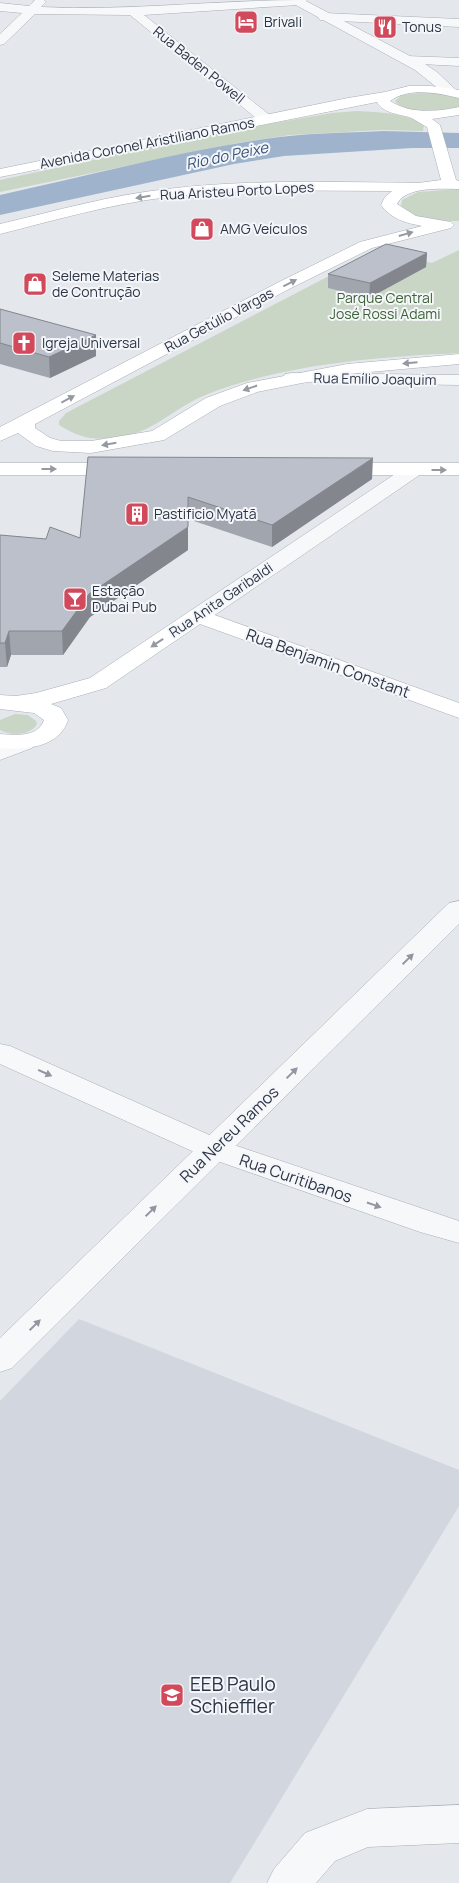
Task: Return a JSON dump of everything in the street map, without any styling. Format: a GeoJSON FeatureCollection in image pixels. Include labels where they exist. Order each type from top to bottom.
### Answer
{"type":"FeatureCollection","features":[{"type":"Feature","properties":{"kind":"main road","name":"Avenida Coronel Aristiliano Ramos"},"geometry":{"type":"LineString","coordinates":[[0,173],[413,90],[454,92]]}},
{"type":"Feature","properties":{"kind":"main road"},"geometry":{"type":"LineString","coordinates":[[386,96],[385,104],[407,112],[434,127],[441,153],[454,185],[418,187],[400,192],[390,200],[389,205],[393,210],[413,220],[452,225]]}},
{"type":"Feature","properties":{"kind":"main road","name":"Avenida Coronel Aristiliano Ramos"},"geometry":{"type":"LineString","coordinates":[[293,114],[356,109],[453,112]]}},
{"type":"Feature","properties":{"kind":"main road"},"geometry":{"type":"LineString","coordinates":[[434,127],[453,112]]}},
{"type":"Feature","properties":{"kind":"main road"},"geometry":{"type":"LineString","coordinates":[[314,186],[368,202],[383,212],[388,220],[386,229],[379,238],[366,245]]}},
{"type":"Feature","properties":{"kind":"main road","name":"Rua Aristeu Porto Lopes"},"geometry":{"type":"LineString","coordinates":[[0,229],[124,200],[166,193],[215,189],[314,186],[418,187]]}},
{"type":"Feature","properties":{"kind":"main road","name":"Rua Getúlio Vargas"},"geometry":{"type":"LineString","coordinates":[[0,435],[285,285],[366,245],[452,225]]}},
{"type":"Feature","properties":{"kind":"main road"},"geometry":{"type":"LineString","coordinates":[[25,422],[26,430],[34,436],[44,442],[60,447],[91,448],[155,444],[213,402],[253,387],[291,378],[347,369],[459,359]]}},
{"type":"Feature","properties":{"kind":"main road"},"geometry":{"type":"LineString","coordinates":[[0,469],[140,469]]}},
{"type":"Feature","properties":{"kind":"main road"},"geometry":{"type":"LineString","coordinates":[[316,469],[459,470]]}},
{"type":"Feature","properties":{"kind":"main road","name":"Rua Anita Garibaldi"},"geometry":{"type":"LineString","coordinates":[[5,704],[59,695],[98,682],[198,616]]}},
{"type":"Feature","properties":{"kind":"main road","name":"Rua Benjamin Constant"},"geometry":{"type":"LineString","coordinates":[[198,616],[459,711]]}},
{"type":"Feature","properties":{"kind":"main road"},"geometry":{"type":"LineString","coordinates":[[5,704],[41,707],[55,717],[57,723],[54,730],[47,736],[12,742]]}},
{"type":"Feature","properties":{"kind":"street"},"geometry":{"type":"LineString","coordinates":[[0,41],[42,0]]}},
{"type":"Feature","properties":{"kind":"street"},"geometry":{"type":"LineString","coordinates":[[0,7],[33,10],[132,11],[297,1],[432,75],[454,92]]}},
{"type":"Feature","properties":{"kind":"street","name":"Rua Baden Powell"},"geometry":{"type":"LineString","coordinates":[[132,11],[266,119]]}},
{"type":"Feature","properties":{"kind":"street"},"geometry":{"type":"LineString","coordinates":[[324,17],[459,23]]}},
{"type":"Feature","properties":{"kind":"street"},"geometry":{"type":"LineString","coordinates":[[406,60],[459,62]]}},
{"type":"Feature","properties":{"kind":"street"},"geometry":{"type":"LineString","coordinates":[[413,90],[432,75]]}},
{"type":"Feature","properties":{"kind":"street","name":"Rua Emílio Joaquim"},"geometry":{"type":"LineString","coordinates":[[291,378],[459,380]]}},
{"type":"Feature","properties":{"kind":"street","name":"Rua Anita Garibaldi"},"geometry":{"type":"LineString","coordinates":[[198,616],[414,470]]}},
{"type":"Feature","properties":{"kind":"street"},"geometry":{"type":"LineString","coordinates":[[0,753],[12,742]]}},
{"type":"Feature","properties":{"kind":"street","name":"Rua Nereu Ramos"},"geometry":{"type":"LineString","coordinates":[[0,1359],[459,909]]}},
{"type":"Feature","properties":{"kind":"street","name":"Rua Curitibanos"},"geometry":{"type":"LineString","coordinates":[[0,1053],[214,1149],[430,1224],[459,1232]]}},
{"type":"Feature","properties":{"kind":"street"},"geometry":{"type":"LineString","coordinates":[[289,1883],[320,1847],[366,1828],[459,1824]]}},
{"type":"Feature","properties":{"kind":"shaded area","name":"EEB Paulo Schieffler"},"geometry":{"type":"Polygon","coordinates":[[[79,1319],[459,1470],[459,1506],[230,1883],[0,1883],[0,1401],[79,1319]]]}},
{"type":"Feature","properties":{"kind":"green space"},"geometry":{"type":"Polygon","coordinates":[[[429,92],[459,96],[459,109],[424,111],[406,109],[395,101],[402,95],[429,92]]]}},
{"type":"Feature","properties":{"kind":"green space"},"geometry":{"type":"Polygon","coordinates":[[[357,111],[408,117],[424,124],[423,131],[383,130],[290,135],[238,143],[0,192],[0,180],[222,132],[332,113],[357,111]]]}},
{"type":"Feature","properties":{"kind":"green space"},"geometry":{"type":"Polygon","coordinates":[[[459,189],[459,221],[420,217],[413,215],[401,206],[402,200],[418,192],[459,189]]]}},
{"type":"Feature","properties":{"kind":"green space","name":"Parque Central José Rossi Adami"},"geometry":{"type":"Polygon","coordinates":[[[379,250],[432,263],[459,250],[459,353],[364,360],[300,369],[268,376],[208,394],[187,404],[146,429],[124,436],[90,438],[75,434],[59,425],[59,421],[66,413],[379,250]]]}},
{"type":"Feature","properties":{"kind":"green space"},"geometry":{"type":"Polygon","coordinates":[[[15,714],[28,715],[37,724],[30,731],[20,734],[0,730],[0,720],[15,714]]]}},
{"type":"Feature","properties":{"kind":"water","name":"Rio do Peixe"},"geometry":{"type":"Polygon","coordinates":[[[383,131],[459,133],[459,148],[412,148],[284,156],[234,164],[0,215],[0,195],[165,157],[280,137],[383,131]]]}},
{"type":"Feature","properties":{"kind":"building"},"geometry":{"type":"Polygon","coordinates":[[[386,244],[427,253],[370,283],[328,274],[386,244]]]}},
{"type":"Feature","properties":{"kind":"building"},"geometry":{"type":"Polygon","coordinates":[[[0,309],[96,335],[49,357],[0,343],[0,309]]]}},
{"type":"Feature","properties":{"kind":"building"},"geometry":{"type":"Polygon","coordinates":[[[88,457],[373,458],[272,525],[188,497],[188,527],[89,594],[62,631],[9,631],[5,643],[0,643],[0,535],[46,539],[50,527],[80,538],[88,457]]]}},
{"type":"Feature","properties":{"kind":"place","name":"Brivali"},"geometry":{"type":"Point","coordinates":[246,22]}},
{"type":"Feature","properties":{"kind":"place","name":"Tonus"},"geometry":{"type":"Point","coordinates":[385,27]}},
{"type":"Feature","properties":{"kind":"place","name":"AMG Veículos"},"geometry":{"type":"Point","coordinates":[202,229]}},
{"type":"Feature","properties":{"kind":"place","name":"Seleme Materias de Contrução"},"geometry":{"type":"Point","coordinates":[35,284]}},
{"type":"Feature","properties":{"kind":"place","name":"Igreja Universal"},"geometry":{"type":"Point","coordinates":[24,343]}},
{"type":"Feature","properties":{"kind":"place","name":"Pastificio Myatã"},"geometry":{"type":"Point","coordinates":[137,514]}},
{"type":"Feature","properties":{"kind":"place","name":"Estação Dubai Pub"},"geometry":{"type":"Point","coordinates":[75,599]}},
{"type":"Feature","properties":{"kind":"place","name":"EEB Paulo Schieffler"},"geometry":{"type":"Point","coordinates":[172,1695]}}]}
